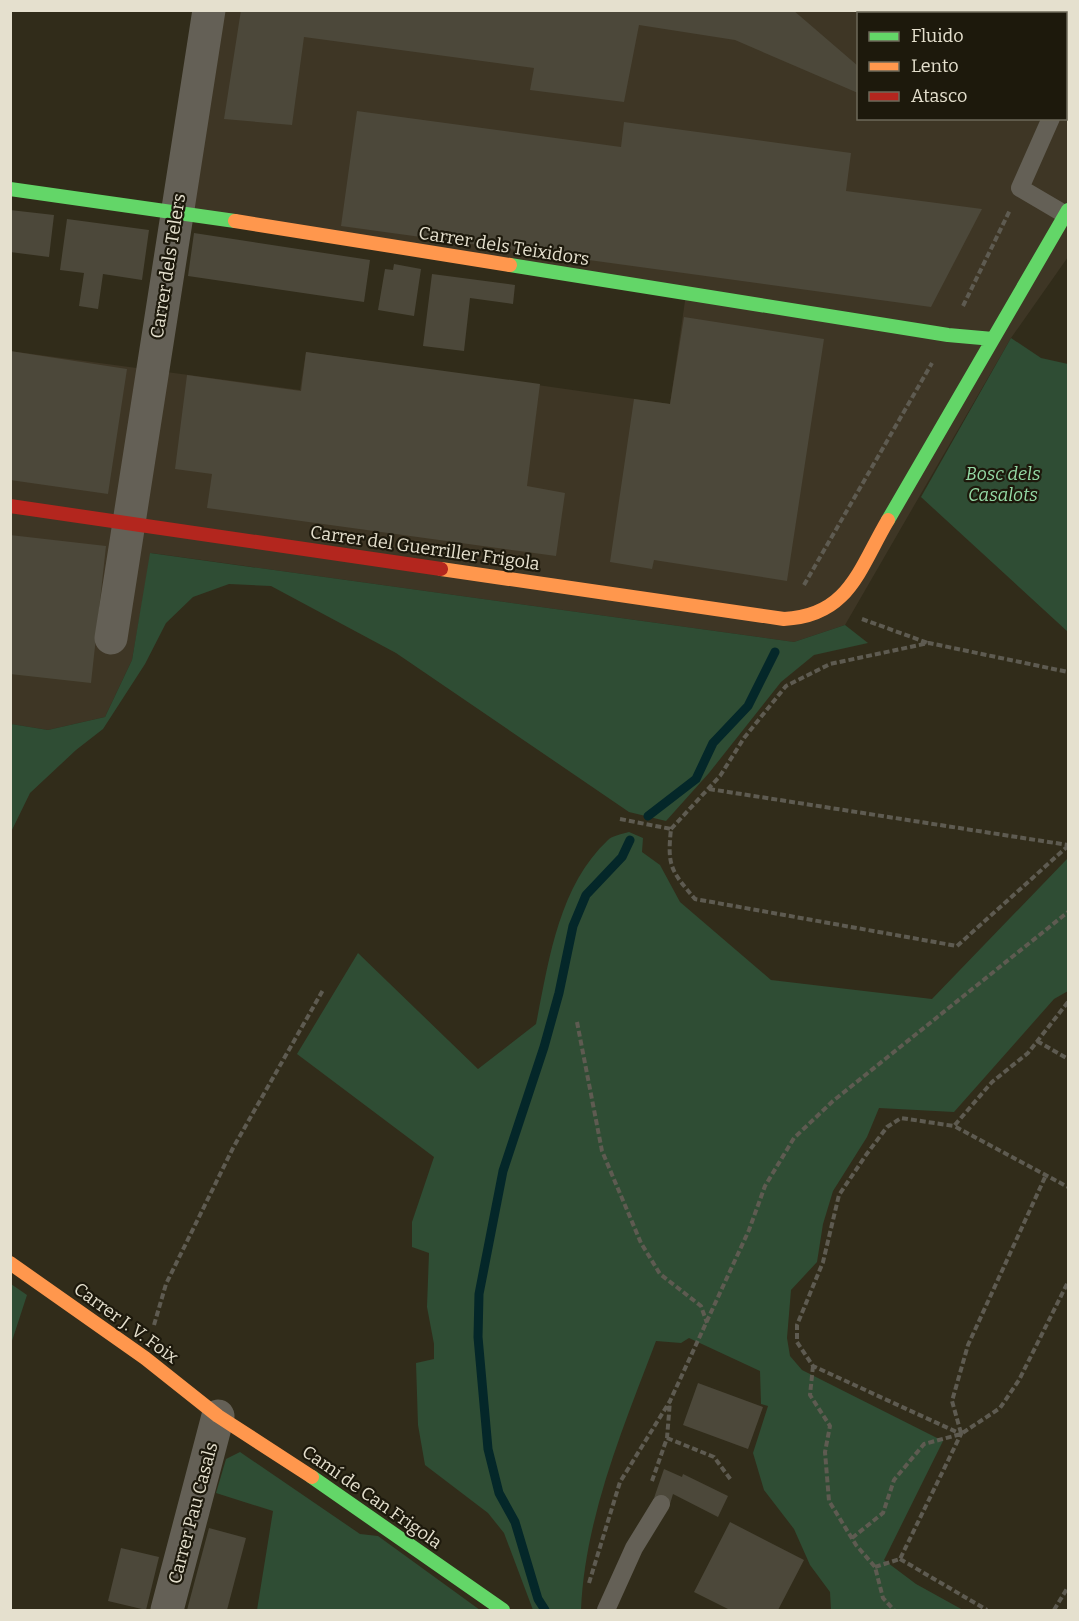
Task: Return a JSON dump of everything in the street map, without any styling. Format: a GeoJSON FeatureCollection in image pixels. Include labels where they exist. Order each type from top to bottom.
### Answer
{"type":"FeatureCollection","features":[{"type":"Feature","properties":{"kind":"street","name":"Carrer dels Telers"},"geometry":{"type":"LineString","coordinates":[[111,638],[209,10]]}},
{"type":"Feature","properties":{"kind":"street","name":"Carrer dels Teixidors"},"geometry":{"type":"LineString","coordinates":[[10,189],[176,212],[948,335],[993,339]]}},
{"type":"Feature","properties":{"kind":"street"},"geometry":{"type":"LineString","coordinates":[[993,339],[1067,212]]}},
{"type":"Feature","properties":{"kind":"street","name":"Carrer del Guerriller Frigola"},"geometry":{"type":"LineString","coordinates":[[10,506],[784,619],[807,618],[832,608],[846,592],[993,339]]}},
{"type":"Feature","properties":{"kind":"street","name":"Carrer J. V. Foix"},"geometry":{"type":"LineString","coordinates":[[10,1263],[145,1358],[218,1416]]}},
{"type":"Feature","properties":{"kind":"street","name":"Carrer Pau Casals"},"geometry":{"type":"LineString","coordinates":[[167,1611],[218,1416]]}},
{"type":"Feature","properties":{"kind":"street","name":"Camí de Can Frigola"},"geometry":{"type":"LineString","coordinates":[[218,1416],[335,1492],[503,1611]]}},
{"type":"Feature","properties":{"kind":"lane"},"geometry":{"type":"LineString","coordinates":[[1050,120],[1020,188],[1067,212]]}},
{"type":"Feature","properties":{"kind":"lane"},"geometry":{"type":"LineString","coordinates":[[606,1611],[634,1548],[661,1504]]}},
{"type":"Feature","properties":{"kind":"path"},"geometry":{"type":"LineString","coordinates":[[784,619],[948,335],[1020,188]]}},
{"type":"Feature","properties":{"kind":"path"},"geometry":{"type":"LineString","coordinates":[[872,623],[929,643],[1068,672]]}},
{"type":"Feature","properties":{"kind":"path"},"geometry":{"type":"LineString","coordinates":[[929,643],[830,664],[786,686],[708,789],[671,829],[668,857],[676,877],[695,899],[957,946],[1068,846]]}},
{"type":"Feature","properties":{"kind":"path"},"geometry":{"type":"LineString","coordinates":[[708,789],[1068,846]]}},
{"type":"Feature","properties":{"kind":"path"},"geometry":{"type":"LineString","coordinates":[[620,819],[671,829]]}},
{"type":"Feature","properties":{"kind":"path"},"geometry":{"type":"LineString","coordinates":[[587,1594],[596,1554],[620,1482],[670,1401],[749,1230],[765,1186],[794,1138],[833,1101],[1068,912]]}},
{"type":"Feature","properties":{"kind":"path"},"geometry":{"type":"LineString","coordinates":[[145,1358],[166,1284],[233,1148],[323,990]]}},
{"type":"Feature","properties":{"kind":"path"},"geometry":{"type":"LineString","coordinates":[[954,1126],[992,1082],[1028,1053],[1068,1002]]}},
{"type":"Feature","properties":{"kind":"path"},"geometry":{"type":"LineString","coordinates":[[578,1022],[602,1151],[636,1233],[660,1274],[701,1306],[707,1323]]}},
{"type":"Feature","properties":{"kind":"path"},"geometry":{"type":"LineString","coordinates":[[1037,1041],[1068,1059]]}},
{"type":"Feature","properties":{"kind":"path"},"geometry":{"type":"LineString","coordinates":[[962,1434],[813,1366],[797,1342],[797,1325],[823,1262],[839,1195],[887,1126],[901,1118],[954,1126],[1068,1187]]}},
{"type":"Feature","properties":{"kind":"path"},"geometry":{"type":"LineString","coordinates":[[875,1568],[900,1559],[962,1434],[952,1401],[968,1346],[1046,1175]]}},
{"type":"Feature","properties":{"kind":"path"},"geometry":{"type":"LineString","coordinates":[[852,1538],[883,1513],[894,1480],[924,1444],[962,1434],[1000,1408],[1019,1380],[1068,1281]]}},
{"type":"Feature","properties":{"kind":"path"},"geometry":{"type":"LineString","coordinates":[[813,1366],[810,1395],[830,1426],[825,1452],[829,1501],[852,1538],[875,1568],[883,1598],[894,1611]]}},
{"type":"Feature","properties":{"kind":"path"},"geometry":{"type":"LineString","coordinates":[[667,1438],[714,1457],[731,1480]]}},
{"type":"Feature","properties":{"kind":"path"},"geometry":{"type":"LineString","coordinates":[[900,1559],[987,1611]]}},
{"type":"Feature","properties":{"kind":"path"},"geometry":{"type":"LineString","coordinates":[[1054,1611],[1068,1587]]}},
{"type":"Feature","properties":{"kind":"shaded area"},"geometry":{"type":"Polygon","coordinates":[[[209,11],[1068,11],[1068,257],[1011,338],[845,625],[794,642],[151,553],[132,660],[105,717],[48,730],[11,724],[10,351],[300,390],[306,352],[670,404],[686,294],[176,212],[209,11]]]}},
{"type":"Feature","properties":{"kind":"green space","name":"Bosc dels Casalots"},"geometry":{"type":"Polygon","coordinates":[[[1011,338],[1041,358],[1068,364],[1068,632],[921,497],[1011,338]]]}},
{"type":"Feature","properties":{"kind":"green space"},"geometry":{"type":"Polygon","coordinates":[[[150,553],[794,642],[845,625],[868,643],[814,655],[781,682],[709,773],[666,821],[629,812],[396,653],[271,586],[229,584],[193,597],[166,623],[145,664],[103,729],[76,750],[30,793],[11,832],[11,724],[48,730],[105,717],[132,660],[150,553]]]}},
{"type":"Feature","properties":{"kind":"green space"},"geometry":{"type":"Polygon","coordinates":[[[629,832],[643,838],[642,852],[660,865],[680,902],[771,980],[932,999],[1068,858],[1068,991],[1054,999],[954,1112],[879,1108],[867,1137],[833,1191],[823,1224],[817,1262],[791,1290],[787,1338],[790,1356],[802,1370],[943,1441],[884,1560],[916,1584],[963,1610],[831,1610],[830,1592],[810,1565],[794,1529],[764,1490],[753,1453],[768,1406],[761,1404],[760,1371],[689,1338],[681,1343],[656,1341],[619,1440],[598,1507],[584,1575],[581,1610],[533,1610],[504,1533],[488,1513],[425,1465],[418,1425],[416,1363],[434,1359],[434,1344],[427,1307],[429,1253],[412,1247],[412,1222],[434,1157],[297,1054],[358,953],[478,1069],[536,1024],[551,950],[577,880],[608,840],[629,832]]]}},
{"type":"Feature","properties":{"kind":"green space"},"geometry":{"type":"Polygon","coordinates":[[[11,1284],[27,1295],[11,1344],[11,1284]]]}},
{"type":"Feature","properties":{"kind":"green space"},"geometry":{"type":"Polygon","coordinates":[[[240,1452],[360,1534],[378,1536],[480,1610],[257,1610],[273,1511],[216,1493],[226,1459],[240,1452]]]}},
{"type":"Feature","properties":{"kind":"building"},"geometry":{"type":"Polygon","coordinates":[[[241,10],[793,10],[857,65],[857,93],[735,40],[639,25],[624,102],[530,90],[534,68],[304,37],[292,125],[224,119],[241,10]]]}},
{"type":"Feature","properties":{"kind":"building"},"geometry":{"type":"Polygon","coordinates":[[[357,111],[621,147],[624,122],[851,153],[846,191],[982,209],[931,307],[341,226],[357,111]]]}},
{"type":"Feature","properties":{"kind":"building"},"geometry":{"type":"Polygon","coordinates":[[[10,210],[54,215],[49,257],[10,252],[10,210]]]}},
{"type":"Feature","properties":{"kind":"building"},"geometry":{"type":"Polygon","coordinates":[[[67,219],[149,230],[142,280],[103,274],[98,309],[79,306],[84,273],[60,270],[67,219]]]}},
{"type":"Feature","properties":{"kind":"building"},"geometry":{"type":"Polygon","coordinates":[[[194,233],[370,260],[364,302],[188,276],[194,233]]]}},
{"type":"Feature","properties":{"kind":"building"},"geometry":{"type":"Polygon","coordinates":[[[394,264],[421,269],[414,316],[378,310],[385,269],[393,270],[394,264]]]}},
{"type":"Feature","properties":{"kind":"building"},"geometry":{"type":"Polygon","coordinates":[[[432,274],[515,285],[513,304],[470,298],[464,351],[423,346],[432,274]]]}},
{"type":"Feature","properties":{"kind":"building"},"geometry":{"type":"Polygon","coordinates":[[[684,317],[824,339],[787,581],[654,560],[652,569],[610,562],[634,399],[670,404],[684,317]]]}},
{"type":"Feature","properties":{"kind":"building"},"geometry":{"type":"Polygon","coordinates":[[[10,351],[127,369],[108,494],[10,480],[10,351]]]}},
{"type":"Feature","properties":{"kind":"building"},"geometry":{"type":"Polygon","coordinates":[[[306,352],[540,384],[527,486],[565,493],[556,556],[207,508],[212,474],[175,469],[187,375],[301,391],[306,352]]]}},
{"type":"Feature","properties":{"kind":"building"},"geometry":{"type":"Polygon","coordinates":[[[10,535],[106,546],[91,683],[10,674],[10,535]]]}},
{"type":"Feature","properties":{"kind":"building"},"geometry":{"type":"Polygon","coordinates":[[[698,1383],[763,1407],[748,1449],[683,1425],[698,1383]]]}},
{"type":"Feature","properties":{"kind":"building"},"geometry":{"type":"Polygon","coordinates":[[[664,1469],[682,1477],[683,1474],[728,1496],[718,1517],[673,1494],[669,1507],[653,1501],[664,1469]]]}},
{"type":"Feature","properties":{"kind":"building"},"geometry":{"type":"Polygon","coordinates":[[[730,1522],[804,1560],[778,1610],[730,1610],[694,1592],[730,1522]]]}},
{"type":"Feature","properties":{"kind":"building"},"geometry":{"type":"Polygon","coordinates":[[[209,1528],[246,1538],[227,1610],[187,1610],[209,1528]]]}},
{"type":"Feature","properties":{"kind":"building"},"geometry":{"type":"Polygon","coordinates":[[[121,1548],[159,1557],[146,1610],[108,1601],[121,1548]]]}},
{"type":"Feature","properties":{"kind":"waterway"},"geometry":{"type":"LineString","coordinates":[[648,816],[696,779],[713,743],[748,706],[775,652]]}},
{"type":"Feature","properties":{"kind":"waterway"},"geometry":{"type":"LineString","coordinates":[[545,1610],[538,1599],[515,1522],[499,1493],[488,1449],[478,1337],[479,1294],[503,1171],[544,1047],[559,993],[573,926],[586,895],[622,857],[630,840]]}},
{"type":"Feature","properties":{"kind":"traffic: fast"},"geometry":{"type":"LineString","coordinates":[[10,189],[235,221]]}},
{"type":"Feature","properties":{"kind":"traffic: fast"},"geometry":{"type":"LineString","coordinates":[[888,520],[1068,210]]}},
{"type":"Feature","properties":{"kind":"traffic: fast"},"geometry":{"type":"LineString","coordinates":[[510,265],[948,335],[993,339]]}},
{"type":"Feature","properties":{"kind":"traffic: fast"},"geometry":{"type":"LineString","coordinates":[[312,1477],[503,1610]]}},
{"type":"Feature","properties":{"kind":"traffic: slow"},"geometry":{"type":"LineString","coordinates":[[235,221],[510,265]]}},
{"type":"Feature","properties":{"kind":"traffic: slow"},"geometry":{"type":"LineString","coordinates":[[441,569],[784,619],[806,616],[824,609],[838,599],[859,572],[888,520]]}},
{"type":"Feature","properties":{"kind":"traffic: slow"},"geometry":{"type":"LineString","coordinates":[[10,1263],[145,1358],[218,1416],[312,1477]]}},
{"type":"Feature","properties":{"kind":"traffic: jam"},"geometry":{"type":"LineString","coordinates":[[10,506],[441,569]]}}]}
